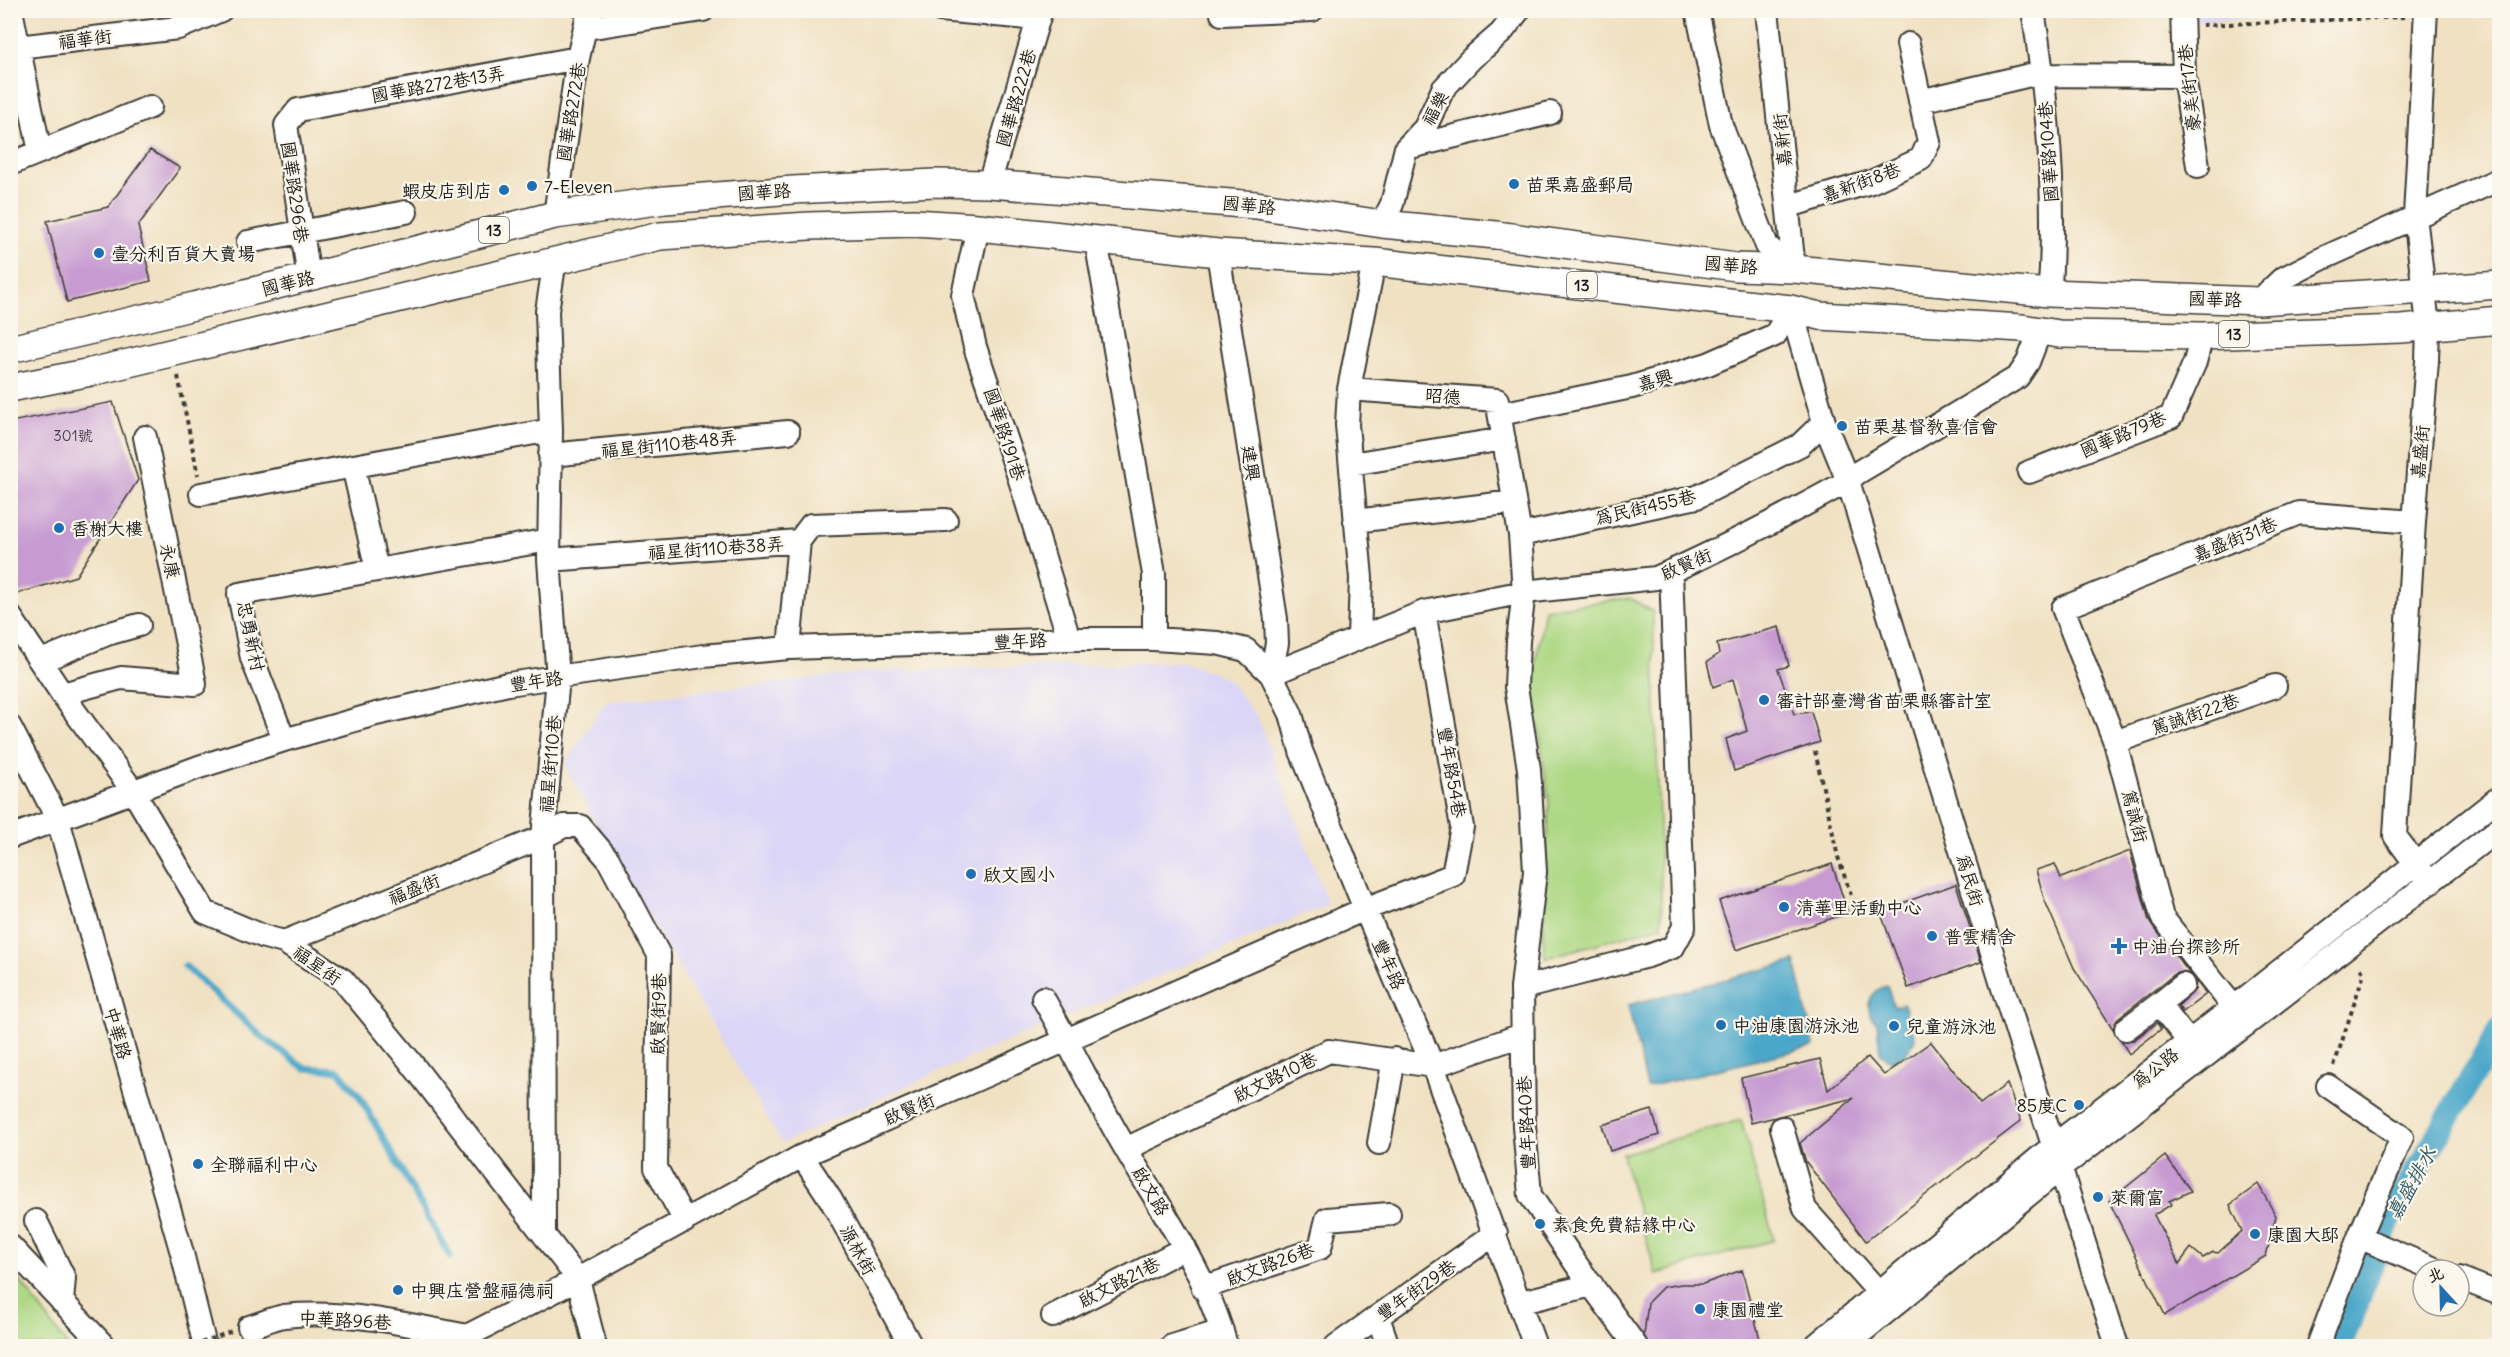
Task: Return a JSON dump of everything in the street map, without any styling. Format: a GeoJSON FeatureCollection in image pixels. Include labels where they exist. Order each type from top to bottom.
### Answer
{"type":"FeatureCollection","features":[{"type":"Feature","properties":{"kind":"main road","name":"國華路"},"geometry":{"type":"LineString","coordinates":[[10,349],[309,278],[555,215],[665,200],[792,190],[935,183],[989,184],[1256,205],[1382,224],[1496,235],[1736,267],[1794,269],[2049,293],[2259,301],[2499,285]]}},
{"type":"Feature","properties":{"kind":"main road"},"geometry":{"type":"LineString","coordinates":[[978,227],[989,184]]}},
{"type":"Feature","properties":{"kind":"main road"},"geometry":{"type":"LineString","coordinates":[[555,215],[555,260]]}},
{"type":"Feature","properties":{"kind":"main road","name":"國華路"},"geometry":{"type":"LineString","coordinates":[[10,388],[91,372],[660,236],[809,226],[914,224],[978,227],[1218,253],[1374,262],[1791,309],[1820,315],[2006,326],[2060,334],[2202,336],[2401,329],[2499,320]]}},
{"type":"Feature","properties":{"kind":"main road"},"geometry":{"type":"LineString","coordinates":[[1374,262],[1382,224]]}},
{"type":"Feature","properties":{"kind":"main road"},"geometry":{"type":"LineString","coordinates":[[1791,309],[1794,269]]}},
{"type":"Feature","properties":{"kind":"main road"},"geometry":{"type":"LineString","coordinates":[[2040,331],[2049,293]]}},
{"type":"Feature","properties":{"kind":"street"},"geometry":{"type":"LineString","coordinates":[[11,10],[40,152]]}},
{"type":"Feature","properties":{"kind":"street","name":"福華街"},"geometry":{"type":"LineString","coordinates":[[18,47],[221,10]]}},
{"type":"Feature","properties":{"kind":"street"},"geometry":{"type":"LineString","coordinates":[[588,20],[703,10]]}},
{"type":"Feature","properties":{"kind":"street"},"geometry":{"type":"LineString","coordinates":[[940,10],[1040,14]]}},
{"type":"Feature","properties":{"kind":"street"},"geometry":{"type":"LineString","coordinates":[[1222,10],[1222,14],[1312,10]]}},
{"type":"Feature","properties":{"kind":"street","name":"福樂"},"geometry":{"type":"LineString","coordinates":[[1382,224],[1392,204],[1406,148],[1425,128],[1443,89],[1471,59],[1501,33],[1519,10]]}},
{"type":"Feature","properties":{"kind":"street"},"geometry":{"type":"LineString","coordinates":[[1697,10],[1720,125],[1767,246],[1794,269]]}},
{"type":"Feature","properties":{"kind":"street","name":"嘉新街"},"geometry":{"type":"LineString","coordinates":[[1767,10],[1794,269]]}},
{"type":"Feature","properties":{"kind":"street","name":"國華路104巷"},"geometry":{"type":"LineString","coordinates":[[2033,10],[2043,74],[2052,182],[2052,274],[2049,293]]}},
{"type":"Feature","properties":{"kind":"street","name":"嘉盛街"},"geometry":{"type":"LineString","coordinates":[[2426,13],[2415,216],[2428,325],[2427,361],[2414,522],[2395,836],[2430,883]]}},
{"type":"Feature","properties":{"kind":"street","name":"國華路222巷"},"geometry":{"type":"LineString","coordinates":[[989,184],[1040,14]]}},
{"type":"Feature","properties":{"kind":"street","name":"豪美街17巷"},"geometry":{"type":"LineString","coordinates":[[2183,18],[2184,76],[2198,166]]}},
{"type":"Feature","properties":{"kind":"street","name":"國華路272巷"},"geometry":{"type":"LineString","coordinates":[[555,215],[578,58],[588,20]]}},
{"type":"Feature","properties":{"kind":"street","name":"嘉新街8巷"},"geometry":{"type":"LineString","coordinates":[[1789,206],[1871,182],[1921,159],[1929,142],[1908,44]]}},
{"type":"Feature","properties":{"kind":"street","name":"國華路272巷13弄"},"geometry":{"type":"LineString","coordinates":[[298,110],[578,58]]}},
{"type":"Feature","properties":{"kind":"street"},"geometry":{"type":"LineString","coordinates":[[1920,101],[2043,74],[2184,76]]}},
{"type":"Feature","properties":{"kind":"street"},"geometry":{"type":"LineString","coordinates":[[10,164],[150,107]]}},
{"type":"Feature","properties":{"kind":"street","name":"國華路296巷"},"geometry":{"type":"LineString","coordinates":[[298,110],[286,125],[309,278]]}},
{"type":"Feature","properties":{"kind":"street"},"geometry":{"type":"LineString","coordinates":[[1406,148],[1550,113]]}},
{"type":"Feature","properties":{"kind":"street"},"geometry":{"type":"LineString","coordinates":[[2259,301],[2282,279],[2499,179]]}},
{"type":"Feature","properties":{"kind":"street"},"geometry":{"type":"LineString","coordinates":[[248,242],[406,212]]}},
{"type":"Feature","properties":{"kind":"street","name":"國華路191巷"},"geometry":{"type":"LineString","coordinates":[[978,227],[963,295],[975,347],[1020,480],[1068,639]]}},
{"type":"Feature","properties":{"kind":"street"},"geometry":{"type":"LineString","coordinates":[[1096,240],[1154,574],[1154,639]]}},
{"type":"Feature","properties":{"kind":"street","name":"建興"},"geometry":{"type":"LineString","coordinates":[[1218,253],[1276,618],[1277,642],[1271,674]]}},
{"type":"Feature","properties":{"kind":"street","name":"福星街110巷"},"geometry":{"type":"LineString","coordinates":[[544,1233],[543,837],[558,678],[549,550],[551,430],[547,311],[555,260]]}},
{"type":"Feature","properties":{"kind":"street"},"geometry":{"type":"LineString","coordinates":[[1359,637],[1361,578],[1347,425],[1349,389],[1374,262]]}},
{"type":"Feature","properties":{"kind":"street","name":"嘉興"},"geometry":{"type":"LineString","coordinates":[[1500,414],[1632,387],[1708,364],[1775,335],[1791,309]]}},
{"type":"Feature","properties":{"kind":"street","name":"為民街"},"geometry":{"type":"LineString","coordinates":[[1791,309],[1824,423],[1848,481],[1946,805],[2117,1347]]}},
{"type":"Feature","properties":{"kind":"street","name":"啟賢街"},"geometry":{"type":"LineString","coordinates":[[1271,674],[1424,612],[1524,592],[1656,578],[1736,542],[1848,481],[1857,473],[2018,377],[2028,362],[2040,331]]}},
{"type":"Feature","properties":{"kind":"street","name":"國華路79巷"},"geometry":{"type":"LineString","coordinates":[[2029,472],[2171,417],[2195,363],[2202,336]]}},
{"type":"Feature","properties":{"kind":"street","name":"昭德"},"geometry":{"type":"LineString","coordinates":[[1349,389],[1497,400],[1500,414]]}},
{"type":"Feature","properties":{"kind":"street"},"geometry":{"type":"LineString","coordinates":[[1500,414],[1520,535]]}},
{"type":"Feature","properties":{"kind":"street","name":"為民街455巷"},"geometry":{"type":"LineString","coordinates":[[1520,535],[1697,497],[1800,445],[1824,423]]}},
{"type":"Feature","properties":{"kind":"street"},"geometry":{"type":"LineString","coordinates":[[201,494],[551,430]]}},
{"type":"Feature","properties":{"kind":"street","name":"福星街110巷48弄"},"geometry":{"type":"LineString","coordinates":[[550,455],[788,432]]}},
{"type":"Feature","properties":{"kind":"street","name":"永康"},"geometry":{"type":"LineString","coordinates":[[63,694],[121,678],[195,684],[145,437]]}},
{"type":"Feature","properties":{"kind":"street"},"geometry":{"type":"LineString","coordinates":[[1351,464],[1504,439]]}},
{"type":"Feature","properties":{"kind":"street"},"geometry":{"type":"LineString","coordinates":[[354,466],[377,570]]}},
{"type":"Feature","properties":{"kind":"street"},"geometry":{"type":"LineString","coordinates":[[1355,520],[1514,502]]}},
{"type":"Feature","properties":{"kind":"street","name":"嘉盛街31巷"},"geometry":{"type":"LineString","coordinates":[[2064,608],[2299,513],[2414,522]]}},
{"type":"Feature","properties":{"kind":"street","name":"福星街110巷38弄"},"geometry":{"type":"LineString","coordinates":[[549,550],[799,542],[811,525],[946,520]]}},
{"type":"Feature","properties":{"kind":"street","name":"豐年路40巷"},"geometry":{"type":"LineString","coordinates":[[1520,535],[1524,592],[1518,641],[1516,687],[1529,769],[1535,872],[1522,988],[1524,1126],[1530,1195],[1636,1347]]}},
{"type":"Feature","properties":{"kind":"street"},"geometry":{"type":"LineString","coordinates":[[789,648],[799,542]]}},
{"type":"Feature","properties":{"kind":"street","name":"忠勇新村"},"geometry":{"type":"LineString","coordinates":[[284,740],[252,658],[239,594],[377,570],[549,550]]}},
{"type":"Feature","properties":{"kind":"street"},"geometry":{"type":"LineString","coordinates":[[1522,988],[1648,957],[1673,947],[1684,927],[1671,571]]}},
{"type":"Feature","properties":{"kind":"street","name":"篤誠街"},"geometry":{"type":"LineString","coordinates":[[2064,608],[2115,742],[2162,917],[2241,1016]]}},
{"type":"Feature","properties":{"kind":"street","name":"豐年路54巷"},"geometry":{"type":"LineString","coordinates":[[1365,909],[1453,875],[1462,827],[1424,612]]}},
{"type":"Feature","properties":{"kind":"street","name":"福星街"},"geometry":{"type":"LineString","coordinates":[[10,616],[63,694],[134,791],[205,912],[265,937],[284,942],[343,980],[409,1060],[578,1279],[595,1347]]}},
{"type":"Feature","properties":{"kind":"street"},"geometry":{"type":"LineString","coordinates":[[41,661],[107,634],[139,626]]}},
{"type":"Feature","properties":{"kind":"street","name":"豐年路"},"geometry":{"type":"LineString","coordinates":[[10,837],[134,791],[284,740],[446,697],[508,684],[703,656],[789,648],[1068,639],[1154,639],[1217,643],[1246,650],[1271,674],[1290,714],[1300,751],[1433,1066],[1496,1233],[1535,1347]]}},
{"type":"Feature","properties":{"kind":"street","name":"篤誠街22巷"},"geometry":{"type":"LineString","coordinates":[[2115,742],[2275,686]]}},
{"type":"Feature","properties":{"kind":"street","name":"中華路"},"geometry":{"type":"LineString","coordinates":[[10,727],[58,820],[182,1253],[205,1347]]}},
{"type":"Feature","properties":{"kind":"street","name":"為公路"},"geometry":{"type":"LineString","coordinates":[[2058,1156],[2241,1016],[2414,864],[2499,797]]}},
{"type":"Feature","properties":{"kind":"street","name":"啟賢街9巷"},"geometry":{"type":"LineString","coordinates":[[543,837],[564,826],[580,826],[608,859],[659,955],[656,1168],[685,1221]]}},
{"type":"Feature","properties":{"kind":"street","name":"為公路"},"geometry":{"type":"LineString","coordinates":[[1815,1347],[1886,1300],[2058,1156],[2188,1042],[2241,1016],[2345,949],[2499,828]]}},
{"type":"Feature","properties":{"kind":"street","name":"福盛街"},"geometry":{"type":"LineString","coordinates":[[284,942],[543,837]]}},
{"type":"Feature","properties":{"kind":"street","name":"啟賢街"},"geometry":{"type":"LineString","coordinates":[[468,1341],[802,1156],[1365,909]]}},
{"type":"Feature","properties":{"kind":"street"},"geometry":{"type":"LineString","coordinates":[[2126,1029],[2182,985]]}},
{"type":"Feature","properties":{"kind":"street","name":"啟文路"},"geometry":{"type":"LineString","coordinates":[[1043,998],[1126,1149],[1185,1248],[1224,1339]]}},
{"type":"Feature","properties":{"kind":"street"},"geometry":{"type":"LineString","coordinates":[[2158,1004],[2188,1042]]}},
{"type":"Feature","properties":{"kind":"street"},"geometry":{"type":"LineString","coordinates":[[1433,1066],[1522,1035]]}},
{"type":"Feature","properties":{"kind":"street","name":"啟文路10巷"},"geometry":{"type":"LineString","coordinates":[[1126,1149],[1329,1051],[1433,1066]]}},
{"type":"Feature","properties":{"kind":"street"},"geometry":{"type":"LineString","coordinates":[[1379,1143],[1394,1059]]}},
{"type":"Feature","properties":{"kind":"street"},"geometry":{"type":"LineString","coordinates":[[2318,1347],[2359,1238],[2402,1137],[2328,1086]]}},
{"type":"Feature","properties":{"kind":"street"},"geometry":{"type":"LineString","coordinates":[[1782,1128],[1805,1209],[1886,1300]]}},
{"type":"Feature","properties":{"kind":"street","name":"源林街"},"geometry":{"type":"LineString","coordinates":[[802,1156],[831,1200],[911,1347]]}},
{"type":"Feature","properties":{"kind":"street","name":"啟文路26巷"},"geometry":{"type":"LineString","coordinates":[[1203,1288],[1320,1248],[1327,1220],[1389,1214]]}},
{"type":"Feature","properties":{"kind":"street"},"geometry":{"type":"LineString","coordinates":[[36,1221],[64,1278],[62,1302]]}},
{"type":"Feature","properties":{"kind":"street","name":"豐年街29巷"},"geometry":{"type":"LineString","coordinates":[[1336,1347],[1496,1233]]}},
{"type":"Feature","properties":{"kind":"street"},"geometry":{"type":"LineString","coordinates":[[2359,1238],[2411,1260]]}},
{"type":"Feature","properties":{"kind":"street"},"geometry":{"type":"LineString","coordinates":[[10,1246],[105,1347]]}},
{"type":"Feature","properties":{"kind":"street","name":"啟文路21巷"},"geometry":{"type":"LineString","coordinates":[[1053,1316],[1185,1248]]}},
{"type":"Feature","properties":{"kind":"street"},"geometry":{"type":"LineString","coordinates":[[2471,1283],[2499,1294]]}},
{"type":"Feature","properties":{"kind":"street"},"geometry":{"type":"LineString","coordinates":[[1521,1302],[1592,1285]]}},
{"type":"Feature","properties":{"kind":"street","name":"為公路"},"geometry":{"type":"LineString","coordinates":[[1845,1347],[1886,1300]]}},
{"type":"Feature","properties":{"kind":"street","name":"中華路96巷"},"geometry":{"type":"LineString","coordinates":[[240,1329],[282,1316],[347,1316],[386,1320],[468,1341]]}},
{"type":"Feature","properties":{"kind":"street"},"geometry":{"type":"LineString","coordinates":[[1378,1317],[1388,1347]]}},
{"type":"Feature","properties":{"kind":"street"},"geometry":{"type":"LineString","coordinates":[[1172,1347],[1224,1339]]}},
{"type":"Feature","properties":{"kind":"path"},"geometry":{"type":"LineString","coordinates":[[2183,18],[2426,13]]}},
{"type":"Feature","properties":{"kind":"path"},"geometry":{"type":"LineString","coordinates":[[176,367],[201,494]]}},
{"type":"Feature","properties":{"kind":"path"},"geometry":{"type":"LineString","coordinates":[[1815,751],[1838,857],[1857,913]]}},
{"type":"Feature","properties":{"kind":"path"},"geometry":{"type":"LineString","coordinates":[[2328,1086],[2364,973],[2345,949]]}},
{"type":"Feature","properties":{"kind":"path"},"geometry":{"type":"LineString","coordinates":[[193,1347],[240,1329]]}},
{"type":"Feature","properties":{"kind":"shaded area"},"geometry":{"type":"Polygon","coordinates":[[[2419,10],[2189,21],[2188,11],[2419,10]]]}},
{"type":"Feature","properties":{"kind":"shaded area","name":"啟文國小"},"geometry":{"type":"Polygon","coordinates":[[[1183,662],[1227,678],[1258,718],[1328,904],[982,1052],[782,1143],[607,845],[565,765],[605,702],[877,671],[1183,662]]]}},
{"type":"Feature","properties":{"kind":"green space"},"geometry":{"type":"Polygon","coordinates":[[[1630,598],[1653,612],[1662,926],[1545,958],[1543,936],[1549,802],[1532,681],[1545,609],[1630,598]]]}},
{"type":"Feature","properties":{"kind":"green space"},"geometry":{"type":"Polygon","coordinates":[[[1741,1120],[1774,1240],[1656,1274],[1622,1154],[1741,1120]]]}},
{"type":"Feature","properties":{"kind":"green space"},"geometry":{"type":"Polygon","coordinates":[[[11,1268],[68,1346],[11,1346],[11,1268]]]}},
{"type":"Feature","properties":{"kind":"water","name":"中油康園游泳池"},"geometry":{"type":"Polygon","coordinates":[[[1795,961],[1814,1046],[1647,1087],[1628,1005],[1795,961]]]}},
{"type":"Feature","properties":{"kind":"water","name":"兒童游泳池"},"geometry":{"type":"Polygon","coordinates":[[[1887,986],[1894,1007],[1903,1004],[1905,1006],[1907,1019],[1915,1039],[1906,1054],[1890,1061],[1880,1053],[1877,1023],[1872,1018],[1869,1007],[1872,996],[1887,986]]]}},
{"type":"Feature","properties":{"kind":"building","name":"壹分利百貨大賣場"},"geometry":{"type":"Polygon","coordinates":[[[150,150],[180,168],[138,226],[151,281],[67,302],[47,221],[108,207],[150,150]]]}},
{"type":"Feature","properties":{"kind":"building","name":"香榭大樓"},"geometry":{"type":"Polygon","coordinates":[[[113,402],[138,480],[76,576],[10,596],[10,422],[113,402]]]}},
{"type":"Feature","properties":{"kind":"building","name":"審計部臺灣省苗栗縣審計室"},"geometry":{"type":"Polygon","coordinates":[[[1779,627],[1789,666],[1778,669],[1794,714],[1811,712],[1820,742],[1734,771],[1726,739],[1747,731],[1733,679],[1713,687],[1707,662],[1719,654],[1717,644],[1779,627]]]}},
{"type":"Feature","properties":{"kind":"building","name":"中油台探診所"},"geometry":{"type":"Polygon","coordinates":[[[2130,851],[2149,921],[2190,974],[2182,972],[2175,974],[2118,1018],[2113,1029],[2074,968],[2045,901],[2036,870],[2055,864],[2061,878],[2130,851]]]}},
{"type":"Feature","properties":{"kind":"building","name":"清華里活動中心"},"geometry":{"type":"Polygon","coordinates":[[[1832,864],[1848,913],[1736,950],[1719,901],[1832,864]]]}},
{"type":"Feature","properties":{"kind":"building","name":"普雲精舍"},"geometry":{"type":"Polygon","coordinates":[[[1956,884],[1981,962],[1908,988],[1880,911],[1956,884]]]}},
{"type":"Feature","properties":{"kind":"building"},"geometry":{"type":"Polygon","coordinates":[[[2196,981],[2206,994],[2183,1012],[2178,1006],[2195,990],[2196,981]]]}},
{"type":"Feature","properties":{"kind":"building"},"geometry":{"type":"Polygon","coordinates":[[[2157,1023],[2161,1029],[2129,1054],[2121,1041],[2134,1040],[2157,1023]]]}},
{"type":"Feature","properties":{"kind":"building"},"geometry":{"type":"Polygon","coordinates":[[[1931,1042],[1980,1104],[2007,1084],[2021,1121],[1866,1241],[1806,1162],[1800,1143],[1854,1098],[1751,1123],[1741,1078],[1820,1059],[1828,1090],[1868,1057],[1884,1075],[1931,1042]]]}},
{"type":"Feature","properties":{"kind":"building"},"geometry":{"type":"Polygon","coordinates":[[[1652,1110],[1659,1135],[1610,1151],[1602,1125],[1652,1110]]]}},
{"type":"Feature","properties":{"kind":"building","name":"康園大邸"},"geometry":{"type":"Polygon","coordinates":[[[2165,1156],[2191,1191],[2169,1201],[2172,1204],[2154,1215],[2179,1264],[2191,1248],[2203,1258],[2213,1252],[2218,1253],[2242,1231],[2230,1205],[2258,1184],[2276,1216],[2266,1256],[2165,1315],[2109,1201],[2165,1156]]]}},
{"type":"Feature","properties":{"kind":"building","name":"康園禮堂"},"geometry":{"type":"Polygon","coordinates":[[[1742,1270],[1760,1339],[1734,1347],[1649,1347],[1644,1335],[1648,1302],[1663,1287],[1703,1284],[1742,1270]]]}},
{"type":"Feature","properties":{"kind":"waterway"},"geometry":{"type":"LineString","coordinates":[[185,966],[262,1037],[305,1068],[338,1070],[360,1097],[450,1256]]}},
{"type":"Feature","properties":{"kind":"waterway","name":"嘉盛排水"},"geometry":{"type":"LineString","coordinates":[[2340,1346],[2391,1215],[2500,1029]]}},
{"type":"Feature","properties":{"kind":"place","name":"苗栗嘉盛郵局"},"geometry":{"type":"Point","coordinates":[1514,184]}},
{"type":"Feature","properties":{"kind":"place","name":"7-Eleven"},"geometry":{"type":"Point","coordinates":[532,186]}},
{"type":"Feature","properties":{"kind":"place","name":"蝦皮店到店"},"geometry":{"type":"Point","coordinates":[504,190]}},
{"type":"Feature","properties":{"kind":"place","name":"壹分利百貨大賣場"},"geometry":{"type":"Point","coordinates":[99,253]}},
{"type":"Feature","properties":{"kind":"place","name":"苗栗基督教喜信會"},"geometry":{"type":"Point","coordinates":[1842,426]}},
{"type":"Feature","properties":{"kind":"place","name":"香榭大樓"},"geometry":{"type":"Point","coordinates":[59,528]}},
{"type":"Feature","properties":{"kind":"place","name":"審計部臺灣省苗栗縣審計室"},"geometry":{"type":"Point","coordinates":[1764,700]}},
{"type":"Feature","properties":{"kind":"place","name":"啟文國小"},"geometry":{"type":"Point","coordinates":[971,874]}},
{"type":"Feature","properties":{"kind":"place","name":"清華里活動中心"},"geometry":{"type":"Point","coordinates":[1784,907]}},
{"type":"Feature","properties":{"kind":"place","name":"普雲精舍"},"geometry":{"type":"Point","coordinates":[1932,936]}},
{"type":"Feature","properties":{"kind":"place","name":"中油台探診所"},"geometry":{"type":"Point","coordinates":[2119,946]}},
{"type":"Feature","properties":{"kind":"place","name":"中油康園游泳池"},"geometry":{"type":"Point","coordinates":[1721,1025]}},
{"type":"Feature","properties":{"kind":"place","name":"兒童游泳池"},"geometry":{"type":"Point","coordinates":[1894,1026]}},
{"type":"Feature","properties":{"kind":"place","name":"85度C"},"geometry":{"type":"Point","coordinates":[2079,1105]}},
{"type":"Feature","properties":{"kind":"place","name":"全聯福利中心"},"geometry":{"type":"Point","coordinates":[198,1164]}},
{"type":"Feature","properties":{"kind":"place","name":"萊爾富"},"geometry":{"type":"Point","coordinates":[2098,1197]}},
{"type":"Feature","properties":{"kind":"place","name":"素食免費結緣中心"},"geometry":{"type":"Point","coordinates":[1540,1224]}},
{"type":"Feature","properties":{"kind":"place","name":"康園大邸"},"geometry":{"type":"Point","coordinates":[2255,1234]}},
{"type":"Feature","properties":{"kind":"place","name":"中興庒營盤福德祠"},"geometry":{"type":"Point","coordinates":[398,1290]}},
{"type":"Feature","properties":{"kind":"place","name":"康園禮堂"},"geometry":{"type":"Point","coordinates":[1700,1309]}}]}
